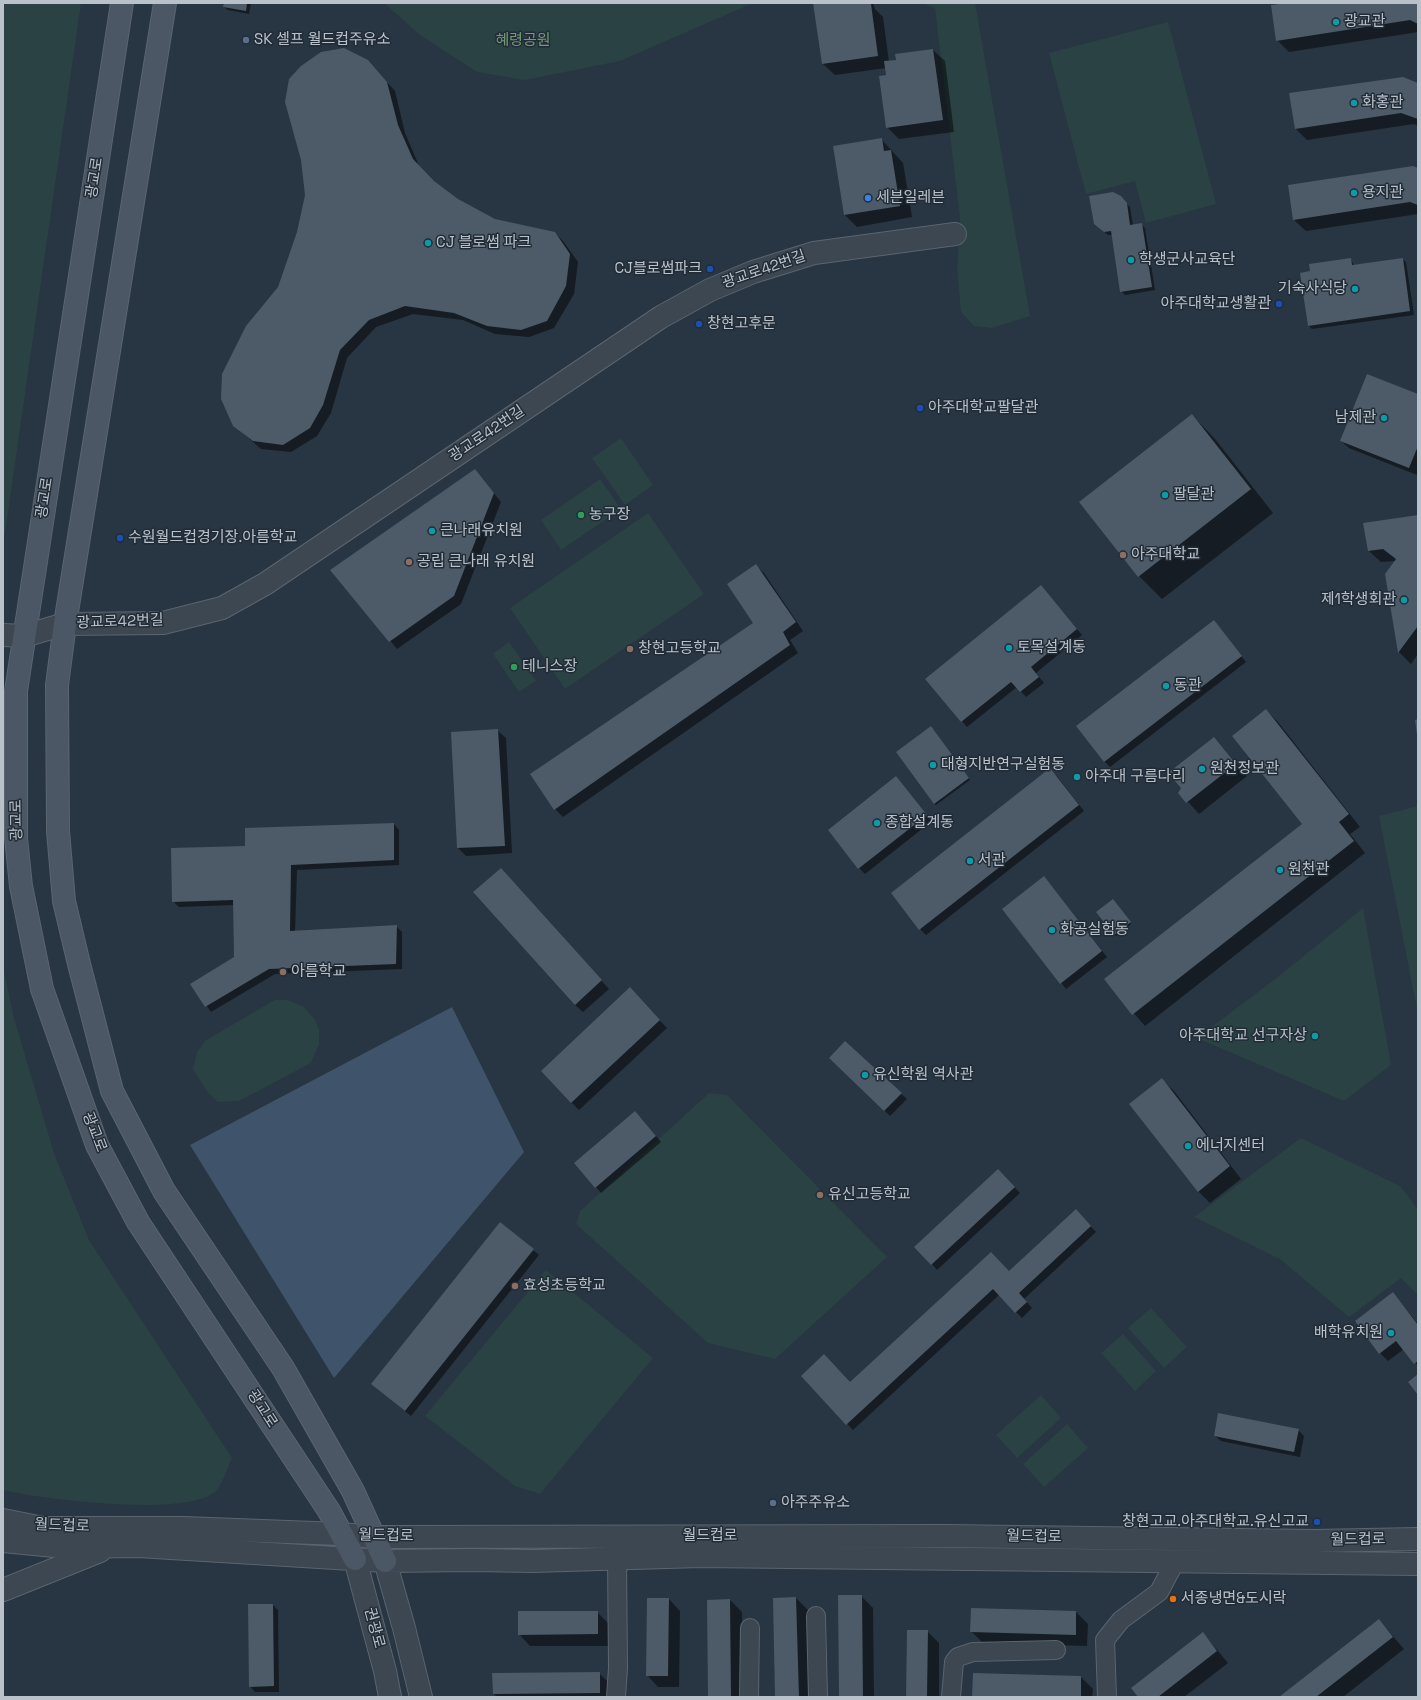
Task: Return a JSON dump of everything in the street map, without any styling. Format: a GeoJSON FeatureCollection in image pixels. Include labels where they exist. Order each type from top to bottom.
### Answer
{"type":"FeatureCollection","features":[{"type":"Feature","properties":{"kind":"main road","name":"광교로"},"geometry":{"type":"LineString","coordinates":[[122,3],[13,635],[16,691],[16,838],[21,886],[42,989],[97,1145],[138,1222],[324,1505],[355,1559]]}},
{"type":"Feature","properties":{"kind":"main road"},"geometry":{"type":"LineString","coordinates":[[165,3],[65,624],[57,685],[58,831],[64,901],[112,1091],[164,1191],[282,1368],[352,1491],[385,1561]]}},
{"type":"Feature","properties":{"kind":"street","name":"광교로42번길"},"geometry":{"type":"LineString","coordinates":[[13,635],[65,624],[163,623],[222,608],[265,584],[661,317],[710,290],[753,272],[814,253],[955,234]]}},
{"type":"Feature","properties":{"kind":"street","name":"월드컵로"},"geometry":{"type":"LineString","coordinates":[[3,1520],[43,1528],[184,1528],[340,1534],[374,1538],[946,1536],[1314,1541],[1418,1539]]}},
{"type":"Feature","properties":{"kind":"street","name":"월드컵로"},"geometry":{"type":"LineString","coordinates":[[3,1541],[65,1547],[113,1546],[385,1561],[533,1561],[618,1558],[676,1558],[700,1556],[1418,1564]]}},
{"type":"Feature","properties":{"kind":"street"},"geometry":{"type":"LineString","coordinates":[[3,1590],[113,1546]]}},
{"type":"Feature","properties":{"kind":"street"},"geometry":{"type":"LineString","coordinates":[[616,1697],[618,1668],[618,1558]]}},
{"type":"Feature","properties":{"kind":"street","name":"권광로"},"geometry":{"type":"LineString","coordinates":[[355,1559],[386,1671],[390,1697]]}},
{"type":"Feature","properties":{"kind":"street","name":"권광로"},"geometry":{"type":"LineString","coordinates":[[385,1561],[404,1628],[421,1697]]}},
{"type":"Feature","properties":{"kind":"street"},"geometry":{"type":"LineString","coordinates":[[1107,1697],[1105,1640],[1121,1620],[1159,1592],[1175,1562]]}},
{"type":"Feature","properties":{"kind":"street"},"geometry":{"type":"LineString","coordinates":[[816,1616],[818,1697]]}},
{"type":"Feature","properties":{"kind":"street"},"geometry":{"type":"LineString","coordinates":[[749,1697],[750,1628]]}},
{"type":"Feature","properties":{"kind":"street"},"geometry":{"type":"LineString","coordinates":[[951,1697],[954,1662],[958,1656],[973,1652],[1056,1650]]}},
{"type":"Feature","properties":{"kind":"green space"},"geometry":{"type":"Polygon","coordinates":[[[3,3],[81,3],[3,547],[3,3]]]}},
{"type":"Feature","properties":{"kind":"green space","name":"혜령공원"},"geometry":{"type":"Polygon","coordinates":[[[384,3],[753,3],[620,61],[525,80],[477,72],[420,35],[384,3]]]}},
{"type":"Feature","properties":{"kind":"green space"},"geometry":{"type":"Polygon","coordinates":[[[921,3],[975,3],[1030,316],[992,328],[974,326],[961,312],[957,270],[960,219],[935,8],[921,3]]]}},
{"type":"Feature","properties":{"kind":"green space"},"geometry":{"type":"Polygon","coordinates":[[[1168,22],[1216,204],[1146,223],[1135,181],[1086,194],[1049,53],[1168,22]]]}},
{"type":"Feature","properties":{"kind":"green space","name":"농구장"},"geometry":{"type":"Polygon","coordinates":[[[621,438],[653,485],[625,505],[592,458],[621,438]]]}},
{"type":"Feature","properties":{"kind":"green space","name":"농구장"},"geometry":{"type":"Polygon","coordinates":[[[600,479],[621,509],[561,550],[541,520],[600,479]]]}},
{"type":"Feature","properties":{"kind":"green space"},"geometry":{"type":"Polygon","coordinates":[[[648,513],[704,594],[565,689],[510,608],[648,513]]]}},
{"type":"Feature","properties":{"kind":"green space","name":"테니스장"},"geometry":{"type":"Polygon","coordinates":[[[509,642],[536,681],[519,692],[493,654],[509,642]]]}},
{"type":"Feature","properties":{"kind":"green space"},"geometry":{"type":"Polygon","coordinates":[[[1418,806],[1418,1014],[1379,816],[1418,806]]]}},
{"type":"Feature","properties":{"kind":"green space"},"geometry":{"type":"Polygon","coordinates":[[[1363,908],[1391,1065],[1344,1101],[1197,1038],[1279,976],[1363,908]]]}},
{"type":"Feature","properties":{"kind":"green space"},"geometry":{"type":"Polygon","coordinates":[[[3,967],[14,1018],[54,1153],[89,1240],[232,1458],[223,1480],[216,1491],[201,1499],[177,1504],[113,1504],[48,1498],[3,1490],[3,967]]]}},
{"type":"Feature","properties":{"kind":"green space"},"geometry":{"type":"Polygon","coordinates":[[[275,1000],[288,1000],[304,1007],[315,1020],[319,1029],[319,1044],[311,1063],[239,1101],[218,1102],[208,1093],[193,1069],[197,1052],[206,1040],[275,1000]]]}},
{"type":"Feature","properties":{"kind":"green space"},"geometry":{"type":"Polygon","coordinates":[[[709,1093],[727,1095],[887,1257],[775,1359],[708,1343],[576,1224],[580,1211],[709,1093]]]}},
{"type":"Feature","properties":{"kind":"green space"},"geometry":{"type":"Polygon","coordinates":[[[1301,1138],[1400,1186],[1418,1209],[1418,1295],[1401,1278],[1349,1317],[1280,1259],[1194,1217],[1301,1138]]]}},
{"type":"Feature","properties":{"kind":"green space"},"geometry":{"type":"Polygon","coordinates":[[[546,1270],[653,1358],[540,1494],[515,1486],[425,1416],[546,1270]]]}},
{"type":"Feature","properties":{"kind":"green space"},"geometry":{"type":"Polygon","coordinates":[[[1151,1308],[1187,1347],[1164,1368],[1128,1328],[1151,1308]]]}},
{"type":"Feature","properties":{"kind":"green space"},"geometry":{"type":"Polygon","coordinates":[[[1123,1334],[1156,1371],[1135,1391],[1101,1353],[1123,1334]]]}},
{"type":"Feature","properties":{"kind":"green space"},"geometry":{"type":"Polygon","coordinates":[[[1041,1395],[1061,1418],[1017,1458],[996,1435],[1041,1395]]]}},
{"type":"Feature","properties":{"kind":"green space"},"geometry":{"type":"Polygon","coordinates":[[[1067,1424],[1088,1448],[1044,1487],[1023,1464],[1067,1424]]]}},
{"type":"Feature","properties":{"kind":"water"},"geometry":{"type":"Polygon","coordinates":[[[452,1007],[524,1152],[334,1378],[190,1145],[452,1007]]]}},
{"type":"Feature","properties":{"kind":"building"},"geometry":{"type":"Polygon","coordinates":[[[224,3],[247,3],[246,11],[223,7],[224,3]]]}},
{"type":"Feature","properties":{"kind":"building"},"geometry":{"type":"Polygon","coordinates":[[[813,3],[871,4],[878,56],[822,64],[813,3]]]}},
{"type":"Feature","properties":{"kind":"building","name":"광교관"},"geometry":{"type":"Polygon","coordinates":[[[1286,3],[1418,3],[1418,24],[1410,20],[1276,41],[1271,5],[1286,3]]]}},
{"type":"Feature","properties":{"kind":"building","name":"CJ 블로썸 파크"},"geometry":{"type":"Polygon","coordinates":[[[344,48],[368,60],[387,82],[398,125],[413,159],[434,181],[458,199],[495,219],[555,232],[570,254],[566,286],[547,321],[521,330],[487,326],[454,313],[405,306],[369,320],[340,350],[323,405],[310,428],[283,445],[253,441],[233,426],[221,399],[222,374],[246,326],[278,287],[297,232],[305,195],[301,160],[285,102],[289,79],[301,66],[321,52],[344,48]]]}},
{"type":"Feature","properties":{"kind":"building"},"geometry":{"type":"Polygon","coordinates":[[[933,49],[943,120],[886,128],[879,76],[886,75],[884,61],[896,60],[895,54],[933,49]]]}},
{"type":"Feature","properties":{"kind":"building","name":"화홍관"},"geometry":{"type":"Polygon","coordinates":[[[1403,77],[1418,83],[1418,119],[1401,113],[1295,129],[1289,93],[1403,77]]]}},
{"type":"Feature","properties":{"kind":"building"},"geometry":{"type":"Polygon","coordinates":[[[882,138],[884,151],[891,150],[900,206],[844,215],[833,146],[882,138]]]}},
{"type":"Feature","properties":{"kind":"building","name":"용지관"},"geometry":{"type":"Polygon","coordinates":[[[1413,166],[1418,168],[1418,205],[1410,202],[1293,220],[1288,185],[1413,166]]]}},
{"type":"Feature","properties":{"kind":"building","name":"학생군사교육단"},"geometry":{"type":"Polygon","coordinates":[[[1113,192],[1121,196],[1127,203],[1130,225],[1142,223],[1152,287],[1120,292],[1111,231],[1104,232],[1094,224],[1089,196],[1113,192]]]}},
{"type":"Feature","properties":{"kind":"building","name":"기숙사식당"},"geometry":{"type":"Polygon","coordinates":[[[1351,258],[1352,265],[1403,258],[1410,311],[1308,326],[1300,273],[1310,271],[1309,264],[1351,258]]]}},
{"type":"Feature","properties":{"kind":"building","name":"남제관"},"geometry":{"type":"Polygon","coordinates":[[[1367,374],[1418,394],[1418,446],[1409,468],[1340,441],[1367,374]]]}},
{"type":"Feature","properties":{"kind":"building","name":"팔달관"},"geometry":{"type":"Polygon","coordinates":[[[1192,414],[1251,489],[1138,577],[1079,502],[1192,414]]]}},
{"type":"Feature","properties":{"kind":"building","name":"큰나래유치원"},"geometry":{"type":"Polygon","coordinates":[[[475,469],[494,493],[454,596],[389,642],[330,570],[475,469]]]}},
{"type":"Feature","properties":{"kind":"building","name":"제1학생회관"},"geometry":{"type":"Polygon","coordinates":[[[1418,515],[1418,626],[1398,653],[1385,574],[1396,559],[1383,549],[1368,551],[1363,523],[1418,515]]]}},
{"type":"Feature","properties":{"kind":"building"},"geometry":{"type":"Polygon","coordinates":[[[756,564],[796,622],[783,632],[790,645],[554,810],[530,774],[753,623],[727,584],[756,564]]]}},
{"type":"Feature","properties":{"kind":"building","name":"토목설계동"},"geometry":{"type":"Polygon","coordinates":[[[1041,585],[1077,629],[1031,667],[1039,677],[1020,692],[1011,682],[961,722],[925,679],[1041,585]]]}},
{"type":"Feature","properties":{"kind":"building","name":"동관"},"geometry":{"type":"Polygon","coordinates":[[[1214,620],[1242,656],[1104,762],[1076,726],[1214,620]]]}},
{"type":"Feature","properties":{"kind":"building","name":"원천관"},"geometry":{"type":"Polygon","coordinates":[[[1266,709],[1349,814],[1339,822],[1354,841],[1132,1015],[1104,979],[1302,824],[1232,736],[1266,709]]]}},
{"type":"Feature","properties":{"kind":"building"},"geometry":{"type":"Polygon","coordinates":[[[1418,719],[1418,735],[1417,735],[1415,720],[1418,719]]]}},
{"type":"Feature","properties":{"kind":"building","name":"대형지반연구실험동"},"geometry":{"type":"Polygon","coordinates":[[[931,726],[969,778],[934,804],[896,752],[931,726]]]}},
{"type":"Feature","properties":{"kind":"building"},"geometry":{"type":"Polygon","coordinates":[[[498,729],[505,846],[457,848],[451,732],[498,729]]]}},
{"type":"Feature","properties":{"kind":"building","name":"원천정보관"},"geometry":{"type":"Polygon","coordinates":[[[1214,737],[1236,764],[1186,803],[1178,793],[1181,788],[1168,773],[1214,737]]]}},
{"type":"Feature","properties":{"kind":"building","name":"서관"},"geometry":{"type":"Polygon","coordinates":[[[1050,768],[1079,805],[919,930],[891,893],[1050,768]]]}},
{"type":"Feature","properties":{"kind":"building","name":"종합설계동"},"geometry":{"type":"Polygon","coordinates":[[[896,776],[927,815],[858,869],[828,830],[896,776]]]}},
{"type":"Feature","properties":{"kind":"building"},"geometry":{"type":"Polygon","coordinates":[[[394,823],[394,860],[291,865],[290,931],[397,925],[396,964],[269,969],[205,1007],[190,984],[234,957],[233,900],[172,902],[171,848],[245,846],[245,828],[394,823]]]}},
{"type":"Feature","properties":{"kind":"building"},"geometry":{"type":"Polygon","coordinates":[[[501,868],[602,980],[575,1005],[473,892],[501,868]]]}},
{"type":"Feature","properties":{"kind":"building","name":"화공실험동"},"geometry":{"type":"Polygon","coordinates":[[[1044,876],[1102,951],[1060,984],[1002,909],[1044,876]]]}},
{"type":"Feature","properties":{"kind":"building"},"geometry":{"type":"Polygon","coordinates":[[[1113,899],[1131,922],[1114,935],[1096,912],[1113,899]]]}},
{"type":"Feature","properties":{"kind":"building"},"geometry":{"type":"Polygon","coordinates":[[[630,987],[660,1020],[571,1103],[541,1071],[630,987]]]}},
{"type":"Feature","properties":{"kind":"building","name":"유신학원 역사관"},"geometry":{"type":"Polygon","coordinates":[[[845,1041],[902,1093],[884,1111],[829,1058],[845,1041]]]}},
{"type":"Feature","properties":{"kind":"building","name":"에너지센터"},"geometry":{"type":"Polygon","coordinates":[[[1162,1078],[1230,1166],[1198,1192],[1129,1104],[1162,1078]]]}},
{"type":"Feature","properties":{"kind":"building"},"geometry":{"type":"Polygon","coordinates":[[[635,1111],[656,1136],[595,1188],[574,1163],[635,1111]]]}},
{"type":"Feature","properties":{"kind":"building"},"geometry":{"type":"Polygon","coordinates":[[[998,1169],[1015,1187],[931,1265],[914,1247],[998,1169]]]}},
{"type":"Feature","properties":{"kind":"building"},"geometry":{"type":"Polygon","coordinates":[[[1076,1209],[1091,1226],[1019,1293],[1027,1302],[1015,1313],[993,1289],[846,1425],[801,1376],[824,1354],[850,1382],[991,1252],[1009,1271],[1076,1209]]]}},
{"type":"Feature","properties":{"kind":"building"},"geometry":{"type":"Polygon","coordinates":[[[500,1222],[534,1249],[405,1411],[371,1384],[500,1222]]]}},
{"type":"Feature","properties":{"kind":"building","name":"배학유치원"},"geometry":{"type":"Polygon","coordinates":[[[1393,1292],[1418,1325],[1418,1361],[1414,1364],[1396,1341],[1379,1354],[1355,1321],[1393,1292]]]}},
{"type":"Feature","properties":{"kind":"building"},"geometry":{"type":"Polygon","coordinates":[[[1418,1374],[1418,1395],[1408,1382],[1418,1374]]]}},
{"type":"Feature","properties":{"kind":"building"},"geometry":{"type":"Polygon","coordinates":[[[1218,1413],[1299,1429],[1294,1452],[1214,1436],[1218,1413]]]}},
{"type":"Feature","properties":{"kind":"building"},"geometry":{"type":"Polygon","coordinates":[[[838,1595],[862,1595],[863,1697],[839,1697],[838,1595]]]}},
{"type":"Feature","properties":{"kind":"building"},"geometry":{"type":"Polygon","coordinates":[[[796,1597],[799,1697],[775,1697],[773,1598],[796,1597]]]}},
{"type":"Feature","properties":{"kind":"building"},"geometry":{"type":"Polygon","coordinates":[[[647,1598],[669,1598],[668,1676],[646,1676],[647,1598]]]}},
{"type":"Feature","properties":{"kind":"building"},"geometry":{"type":"Polygon","coordinates":[[[730,1599],[731,1697],[708,1697],[707,1600],[730,1599]]]}},
{"type":"Feature","properties":{"kind":"building"},"geometry":{"type":"Polygon","coordinates":[[[248,1604],[273,1604],[274,1686],[249,1687],[248,1604]]]}},
{"type":"Feature","properties":{"kind":"building"},"geometry":{"type":"Polygon","coordinates":[[[971,1608],[1076,1611],[1076,1635],[970,1632],[971,1608]]]}},
{"type":"Feature","properties":{"kind":"building"},"geometry":{"type":"Polygon","coordinates":[[[518,1611],[598,1611],[598,1634],[518,1635],[518,1611]]]}},
{"type":"Feature","properties":{"kind":"building"},"geometry":{"type":"Polygon","coordinates":[[[1379,1619],[1393,1637],[1316,1697],[1279,1697],[1379,1619]]]}},
{"type":"Feature","properties":{"kind":"building"},"geometry":{"type":"Polygon","coordinates":[[[907,1630],[928,1630],[927,1697],[906,1697],[907,1630]]]}},
{"type":"Feature","properties":{"kind":"building"},"geometry":{"type":"Polygon","coordinates":[[[1203,1632],[1217,1651],[1158,1697],[1138,1697],[1131,1688],[1203,1632]]]}},
{"type":"Feature","properties":{"kind":"building"},"geometry":{"type":"Polygon","coordinates":[[[600,1672],[600,1693],[493,1694],[492,1673],[600,1672]]]}},
{"type":"Feature","properties":{"kind":"building"},"geometry":{"type":"Polygon","coordinates":[[[973,1673],[1081,1676],[1081,1697],[972,1697],[973,1673]]]}},
{"type":"Feature","properties":{"kind":"place","name":"광교관"},"geometry":{"type":"Point","coordinates":[1336,22]}},
{"type":"Feature","properties":{"kind":"place","name":"SK 셀프 월드컵주유소"},"geometry":{"type":"Point","coordinates":[246,40]}},
{"type":"Feature","properties":{"kind":"place","name":"화홍관"},"geometry":{"type":"Point","coordinates":[1354,103]}},
{"type":"Feature","properties":{"kind":"place","name":"용지관"},"geometry":{"type":"Point","coordinates":[1354,193]}},
{"type":"Feature","properties":{"kind":"place","name":"세븐일레븐"},"geometry":{"type":"Point","coordinates":[868,198]}},
{"type":"Feature","properties":{"kind":"place","name":"CJ 블로썸 파크"},"geometry":{"type":"Point","coordinates":[428,243]}},
{"type":"Feature","properties":{"kind":"place","name":"학생군사교육단"},"geometry":{"type":"Point","coordinates":[1131,260]}},
{"type":"Feature","properties":{"kind":"place","name":"CJ블로썸파크"},"geometry":{"type":"Point","coordinates":[710,269]}},
{"type":"Feature","properties":{"kind":"place","name":"기숙사식당"},"geometry":{"type":"Point","coordinates":[1355,289]}},
{"type":"Feature","properties":{"kind":"place","name":"아주대학교생활관"},"geometry":{"type":"Point","coordinates":[1279,304]}},
{"type":"Feature","properties":{"kind":"place","name":"창현고후문"},"geometry":{"type":"Point","coordinates":[699,324]}},
{"type":"Feature","properties":{"kind":"place","name":"아주대학교팔달관"},"geometry":{"type":"Point","coordinates":[920,408]}},
{"type":"Feature","properties":{"kind":"place","name":"남제관"},"geometry":{"type":"Point","coordinates":[1384,418]}},
{"type":"Feature","properties":{"kind":"place","name":"팔달관"},"geometry":{"type":"Point","coordinates":[1165,495]}},
{"type":"Feature","properties":{"kind":"place","name":"농구장"},"geometry":{"type":"Point","coordinates":[581,515]}},
{"type":"Feature","properties":{"kind":"place","name":"큰나래유치원"},"geometry":{"type":"Point","coordinates":[432,531]}},
{"type":"Feature","properties":{"kind":"place","name":"수원월드컵경기장.아름학교"},"geometry":{"type":"Point","coordinates":[120,538]}},
{"type":"Feature","properties":{"kind":"place","name":"아주대학교"},"geometry":{"type":"Point","coordinates":[1123,555]}},
{"type":"Feature","properties":{"kind":"place","name":"공립 큰나래 유치원"},"geometry":{"type":"Point","coordinates":[409,562]}},
{"type":"Feature","properties":{"kind":"place","name":"제1학생회관"},"geometry":{"type":"Point","coordinates":[1404,600]}},
{"type":"Feature","properties":{"kind":"place","name":"토목설계동"},"geometry":{"type":"Point","coordinates":[1009,648]}},
{"type":"Feature","properties":{"kind":"place","name":"창현고등학교"},"geometry":{"type":"Point","coordinates":[630,649]}},
{"type":"Feature","properties":{"kind":"place","name":"테니스장"},"geometry":{"type":"Point","coordinates":[514,667]}},
{"type":"Feature","properties":{"kind":"place","name":"동관"},"geometry":{"type":"Point","coordinates":[1166,686]}},
{"type":"Feature","properties":{"kind":"place","name":"대형지반연구실험동"},"geometry":{"type":"Point","coordinates":[933,765]}},
{"type":"Feature","properties":{"kind":"place","name":"원천정보관"},"geometry":{"type":"Point","coordinates":[1202,769]}},
{"type":"Feature","properties":{"kind":"place","name":"아주대 구름다리"},"geometry":{"type":"Point","coordinates":[1077,777]}},
{"type":"Feature","properties":{"kind":"place","name":"종합설계동"},"geometry":{"type":"Point","coordinates":[877,823]}},
{"type":"Feature","properties":{"kind":"place","name":"서관"},"geometry":{"type":"Point","coordinates":[970,861]}},
{"type":"Feature","properties":{"kind":"place","name":"원천관"},"geometry":{"type":"Point","coordinates":[1280,870]}},
{"type":"Feature","properties":{"kind":"place","name":"화공실험동"},"geometry":{"type":"Point","coordinates":[1052,930]}},
{"type":"Feature","properties":{"kind":"place","name":"아름학교"},"geometry":{"type":"Point","coordinates":[283,972]}},
{"type":"Feature","properties":{"kind":"place","name":"아주대학교 선구자상"},"geometry":{"type":"Point","coordinates":[1315,1036]}},
{"type":"Feature","properties":{"kind":"place","name":"유신학원 역사관"},"geometry":{"type":"Point","coordinates":[865,1075]}},
{"type":"Feature","properties":{"kind":"place","name":"에너지센터"},"geometry":{"type":"Point","coordinates":[1188,1146]}},
{"type":"Feature","properties":{"kind":"place","name":"유신고등학교"},"geometry":{"type":"Point","coordinates":[820,1195]}},
{"type":"Feature","properties":{"kind":"place","name":"효성초등학교"},"geometry":{"type":"Point","coordinates":[515,1286]}},
{"type":"Feature","properties":{"kind":"place","name":"배학유치원"},"geometry":{"type":"Point","coordinates":[1391,1333]}},
{"type":"Feature","properties":{"kind":"place","name":"아주주유소"},"geometry":{"type":"Point","coordinates":[773,1503]}},
{"type":"Feature","properties":{"kind":"place","name":"창현고교.아주대학교.유신고교"},"geometry":{"type":"Point","coordinates":[1317,1522]}},
{"type":"Feature","properties":{"kind":"place","name":"서종냉면&도시락"},"geometry":{"type":"Point","coordinates":[1173,1599]}}]}
